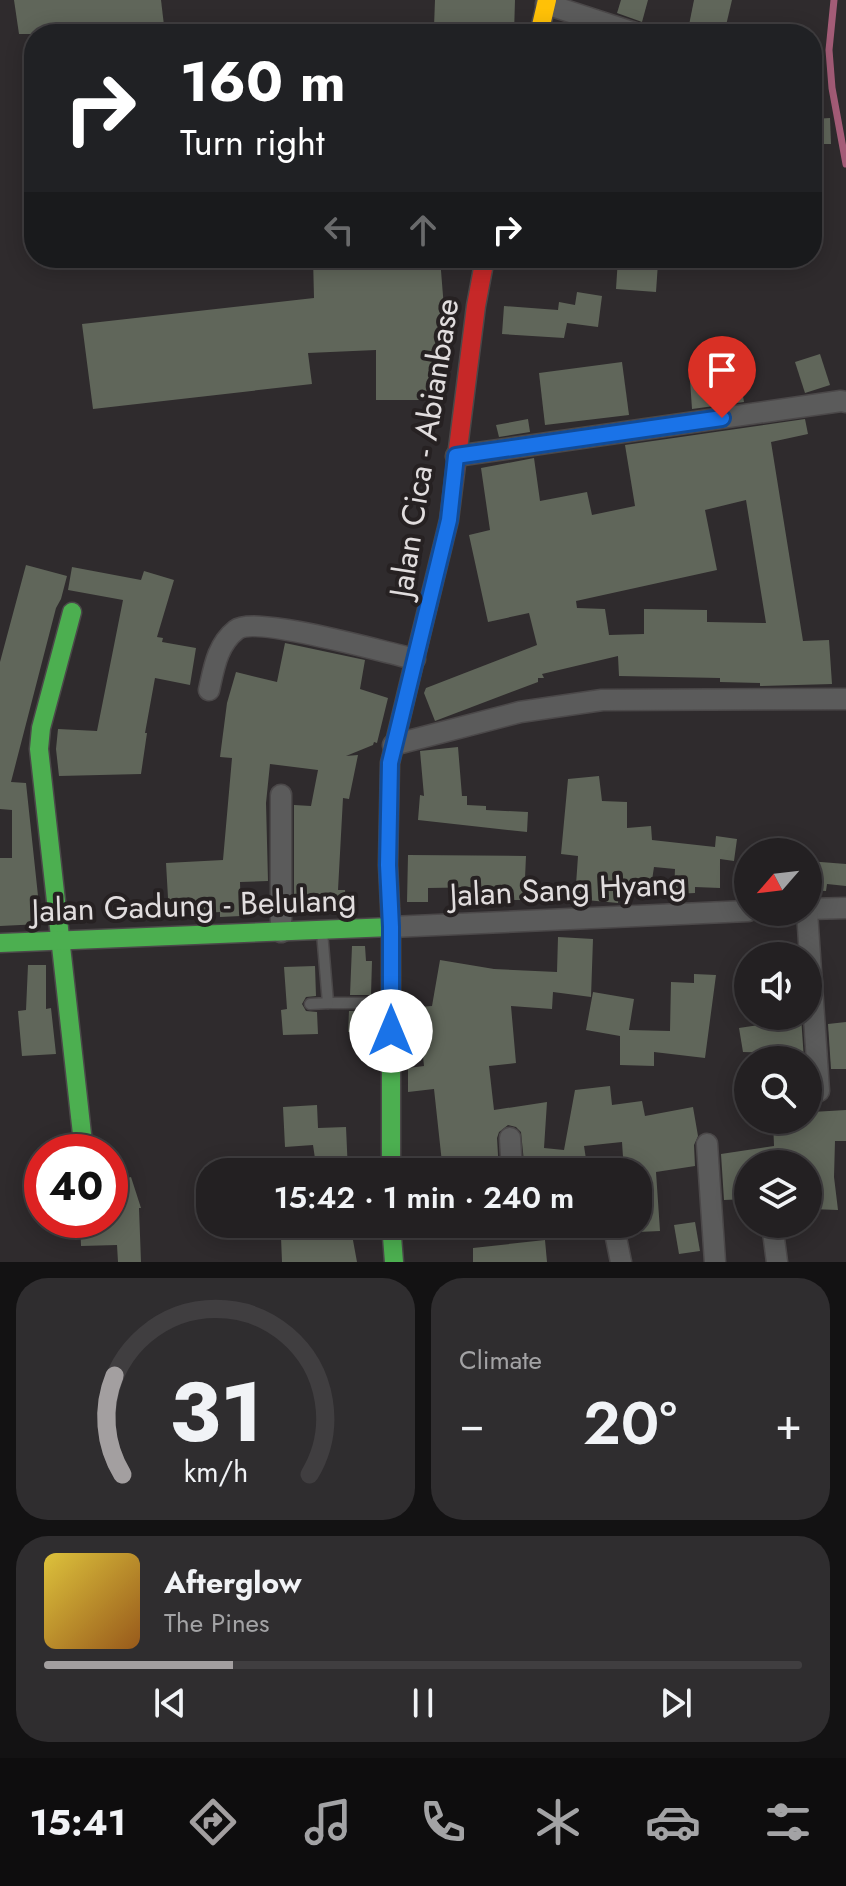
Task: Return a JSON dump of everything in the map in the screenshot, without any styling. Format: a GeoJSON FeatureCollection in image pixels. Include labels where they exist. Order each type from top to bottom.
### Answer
{"type":"FeatureCollection","features":[{"type":"Feature","properties":{"kind":"street"},"geometry":{"type":"LineString","coordinates":[[541,24],[546,2],[609,24]]}},
{"type":"Feature","properties":{"kind":"street","name":"Jalan Cica - Abianbase"},"geometry":{"type":"LineString","coordinates":[[391,1158],[388,824],[393,745],[449,520],[484,268]]}},
{"type":"Feature","properties":{"kind":"street"},"geometry":{"type":"LineString","coordinates":[[456,456],[846,402]]}},
{"type":"Feature","properties":{"kind":"street"},"geometry":{"type":"LineString","coordinates":[[72,612],[41,728],[39,749],[82,1134]]}},
{"type":"Feature","properties":{"kind":"street"},"geometry":{"type":"LineString","coordinates":[[209,690],[222,644],[237,629],[247,625],[277,628],[415,659]]}},
{"type":"Feature","properties":{"kind":"street"},"geometry":{"type":"LineString","coordinates":[[393,745],[520,712],[602,700],[846,699]]}},
{"type":"Feature","properties":{"kind":"street"},"geometry":{"type":"LineString","coordinates":[[281,795],[281,932]]}},
{"type":"Feature","properties":{"kind":"street"},"geometry":{"type":"LineString","coordinates":[[822,909],[846,908]]}},
{"type":"Feature","properties":{"kind":"street","name":"Jalan Sang Hyang"},"geometry":{"type":"LineString","coordinates":[[391,927],[734,912]]}},
{"type":"Feature","properties":{"kind":"street"},"geometry":{"type":"LineString","coordinates":[[808,926],[816,1046]]}},
{"type":"Feature","properties":{"kind":"street","name":"Jalan Gadung - Belulang"},"geometry":{"type":"LineString","coordinates":[[0,943],[391,927]]}},
{"type":"Feature","properties":{"kind":"street"},"geometry":{"type":"LineString","coordinates":[[510,1138],[511,1158]]}},
{"type":"Feature","properties":{"kind":"street"},"geometry":{"type":"LineString","coordinates":[[707,1144],[715,1262]]}},
{"type":"Feature","properties":{"kind":"street"},"geometry":{"type":"LineString","coordinates":[[394,1262],[395,1238]]}},
{"type":"Feature","properties":{"kind":"street"},"geometry":{"type":"LineString","coordinates":[[616,1238],[621,1262]]}},
{"type":"Feature","properties":{"kind":"street"},"geometry":{"type":"LineString","coordinates":[[774,1238],[777,1262]]}},
{"type":"Feature","properties":{"kind":"lane"},"geometry":{"type":"LineString","coordinates":[[322,930],[328,1003]]}},
{"type":"Feature","properties":{"kind":"lane"},"geometry":{"type":"LineString","coordinates":[[310,1004],[391,1003]]}},
{"type":"Feature","properties":{"kind":"building"},"geometry":{"type":"Polygon","coordinates":[[[14,0],[161,0],[164,24],[24,24],[24,34],[19,34],[14,0]]]}},
{"type":"Feature","properties":{"kind":"building"},"geometry":{"type":"Polygon","coordinates":[[[435,0],[515,0],[514,24],[434,24],[435,0]]]}},
{"type":"Feature","properties":{"kind":"building"},"geometry":{"type":"Polygon","coordinates":[[[621,0],[648,0],[642,22],[617,13],[621,0]]]}},
{"type":"Feature","properties":{"kind":"building"},"geometry":{"type":"Polygon","coordinates":[[[694,0],[732,0],[726,24],[689,24],[694,0]]]}},
{"type":"Feature","properties":{"kind":"building"},"geometry":{"type":"Polygon","coordinates":[[[822,118],[830,118],[831,144],[822,144],[822,118]]]}},
{"type":"Feature","properties":{"kind":"building"},"geometry":{"type":"Polygon","coordinates":[[[313,268],[441,268],[447,346],[438,347],[438,400],[376,400],[376,350],[308,353],[312,384],[93,409],[82,324],[314,298],[313,268]]]}},
{"type":"Feature","properties":{"kind":"building"},"geometry":{"type":"Polygon","coordinates":[[[617,268],[658,268],[656,292],[616,289],[617,268]]]}},
{"type":"Feature","properties":{"kind":"building"},"geometry":{"type":"Polygon","coordinates":[[[577,292],[602,296],[598,327],[567,323],[564,338],[502,334],[504,306],[558,310],[559,302],[575,305],[577,292]]]}},
{"type":"Feature","properties":{"kind":"building"},"geometry":{"type":"Polygon","coordinates":[[[735,351],[744,402],[692,409],[689,365],[710,363],[708,355],[735,351]]]}},
{"type":"Feature","properties":{"kind":"building"},"geometry":{"type":"Polygon","coordinates":[[[820,354],[830,385],[805,393],[795,362],[820,354]]]}},
{"type":"Feature","properties":{"kind":"building"},"geometry":{"type":"Polygon","coordinates":[[[622,362],[629,415],[545,425],[539,373],[622,362]]]}},
{"type":"Feature","properties":{"kind":"building"},"geometry":{"type":"Polygon","coordinates":[[[528,419],[530,432],[499,437],[496,425],[528,419]]]}},
{"type":"Feature","properties":{"kind":"building"},"geometry":{"type":"Polygon","coordinates":[[[805,419],[808,434],[771,442],[803,641],[829,640],[832,684],[760,686],[760,683],[720,682],[720,678],[619,676],[618,656],[542,674],[544,678],[538,678],[538,682],[435,721],[424,693],[426,688],[537,645],[529,613],[488,622],[469,535],[490,530],[481,468],[534,458],[540,501],[587,492],[592,515],[635,506],[625,445],[805,419]],[[746,500],[705,510],[717,570],[576,601],[577,608],[605,609],[609,635],[644,634],[644,609],[707,610],[707,622],[766,623],[746,500]]]}},
{"type":"Feature","properties":{"kind":"building"},"geometry":{"type":"Polygon","coordinates":[[[26,565],[67,576],[11,782],[26,783],[41,924],[0,926],[0,858],[12,858],[12,810],[0,809],[0,662],[26,565]]]}},
{"type":"Feature","properties":{"kind":"building"},"geometry":{"type":"Polygon","coordinates":[[[72,567],[141,580],[144,571],[174,580],[157,637],[163,638],[162,642],[196,648],[190,685],[155,678],[141,774],[59,776],[56,749],[58,729],[97,731],[123,600],[68,590],[72,567]]]}},
{"type":"Feature","properties":{"kind":"building"},"geometry":{"type":"Polygon","coordinates":[[[285,643],[365,660],[360,689],[388,698],[377,743],[346,756],[358,755],[349,799],[343,798],[338,890],[345,890],[346,912],[294,914],[294,805],[311,806],[318,770],[270,764],[266,803],[268,881],[240,882],[241,916],[220,917],[220,912],[169,915],[166,863],[223,860],[232,758],[220,757],[227,703],[236,672],[277,682],[285,643]]]}},
{"type":"Feature","properties":{"kind":"building"},"geometry":{"type":"Polygon","coordinates":[[[458,747],[462,796],[467,796],[467,805],[486,806],[486,810],[528,812],[527,832],[418,820],[420,795],[424,796],[420,751],[458,747]]]}},
{"type":"Feature","properties":{"kind":"building"},"geometry":{"type":"Polygon","coordinates":[[[599,776],[602,801],[627,802],[627,828],[651,826],[652,840],[715,847],[716,836],[734,839],[734,861],[720,859],[720,888],[695,887],[695,893],[674,894],[675,869],[654,867],[651,887],[620,882],[618,903],[575,899],[578,856],[561,854],[568,779],[599,776]]]}},
{"type":"Feature","properties":{"kind":"building"},"geometry":{"type":"Polygon","coordinates":[[[408,855],[526,856],[524,900],[492,900],[492,887],[428,888],[428,902],[407,902],[408,855]]]}},
{"type":"Feature","properties":{"kind":"building"},"geometry":{"type":"Polygon","coordinates":[[[822,862],[846,864],[846,886],[827,884],[826,891],[822,891],[822,862]]]}},
{"type":"Feature","properties":{"kind":"building"},"geometry":{"type":"Polygon","coordinates":[[[558,937],[593,939],[591,997],[553,992],[552,1009],[511,1006],[516,1063],[489,1066],[494,1110],[547,1102],[544,1148],[564,1150],[575,1090],[610,1086],[612,1105],[642,1101],[645,1116],[693,1107],[698,1136],[694,1145],[695,1166],[656,1172],[660,1231],[652,1231],[652,1158],[623,1158],[622,1142],[584,1146],[586,1158],[524,1158],[521,1132],[508,1125],[497,1138],[498,1158],[441,1158],[434,1089],[408,1092],[408,1068],[424,1066],[418,1007],[432,1006],[440,960],[494,969],[557,972],[558,937]]]}},
{"type":"Feature","properties":{"kind":"building"},"geometry":{"type":"Polygon","coordinates":[[[352,946],[365,946],[366,961],[372,961],[371,995],[350,995],[352,946]]]}},
{"type":"Feature","properties":{"kind":"building"},"geometry":{"type":"Polygon","coordinates":[[[28,965],[46,965],[46,1009],[51,1008],[56,1054],[22,1056],[18,1011],[26,1010],[28,965]]]}},
{"type":"Feature","properties":{"kind":"building"},"geometry":{"type":"Polygon","coordinates":[[[315,966],[316,996],[306,997],[302,1004],[306,1011],[317,1012],[318,1034],[283,1035],[281,1010],[287,1009],[284,967],[315,966]]]}},
{"type":"Feature","properties":{"kind":"building"},"geometry":{"type":"Polygon","coordinates":[[[694,974],[716,975],[705,1058],[654,1052],[654,1066],[620,1065],[620,1036],[586,1030],[593,992],[634,999],[629,1030],[670,1031],[671,982],[694,983],[694,974]]]}},
{"type":"Feature","properties":{"kind":"building"},"geometry":{"type":"Polygon","coordinates":[[[349,1011],[369,1011],[371,1032],[348,1032],[349,1011]]]}},
{"type":"Feature","properties":{"kind":"building"},"geometry":{"type":"Polygon","coordinates":[[[846,1022],[846,1069],[831,1069],[828,1024],[846,1022]]]}},
{"type":"Feature","properties":{"kind":"building"},"geometry":{"type":"Polygon","coordinates":[[[739,1030],[802,1030],[803,1046],[742,1046],[739,1030]]]}},
{"type":"Feature","properties":{"kind":"building"},"geometry":{"type":"Polygon","coordinates":[[[317,1105],[318,1128],[346,1127],[347,1158],[315,1158],[313,1145],[285,1147],[283,1107],[317,1105]]]}},
{"type":"Feature","properties":{"kind":"building"},"geometry":{"type":"Polygon","coordinates":[[[846,1110],[846,1141],[835,1141],[834,1177],[838,1210],[822,1209],[822,1150],[748,1150],[774,1146],[774,1134],[822,1134],[822,1111],[846,1110]]]}},
{"type":"Feature","properties":{"kind":"building"},"geometry":{"type":"Polygon","coordinates":[[[734,1152],[734,1200],[724,1200],[721,1154],[734,1152]]]}},
{"type":"Feature","properties":{"kind":"building"},"geometry":{"type":"Polygon","coordinates":[[[131,1177],[141,1208],[141,1262],[118,1262],[117,1245],[81,1246],[81,1238],[128,1238],[128,1178],[131,1177]]]}},
{"type":"Feature","properties":{"kind":"building"},"geometry":{"type":"Polygon","coordinates":[[[695,1222],[700,1251],[679,1254],[674,1225],[695,1222]]]}},
{"type":"Feature","properties":{"kind":"building"},"geometry":{"type":"Polygon","coordinates":[[[281,1238],[353,1238],[357,1262],[282,1262],[281,1238]]]}},
{"type":"Feature","properties":{"kind":"building"},"geometry":{"type":"Polygon","coordinates":[[[545,1240],[547,1262],[473,1262],[473,1248],[545,1240]]]}},
{"type":"Feature","properties":{"kind":"waterway"},"geometry":{"type":"LineString","coordinates":[[834,0],[829,50],[832,88],[846,164]]}},
{"type":"Feature","properties":{"kind":"traffic: fast"},"geometry":{"type":"LineString","coordinates":[[72,612],[41,728],[39,749],[82,1134]]}},
{"type":"Feature","properties":{"kind":"traffic: fast"},"geometry":{"type":"LineString","coordinates":[[391,1158],[390,763],[415,659]]}},
{"type":"Feature","properties":{"kind":"traffic: fast"},"geometry":{"type":"LineString","coordinates":[[0,943],[391,927]]}},
{"type":"Feature","properties":{"kind":"traffic: fast"},"geometry":{"type":"LineString","coordinates":[[392,1238],[394,1262]]}},
{"type":"Feature","properties":{"kind":"traffic: slow"},"geometry":{"type":"LineString","coordinates":[[541,24],[547,0]]}},
{"type":"Feature","properties":{"kind":"traffic: jam"},"geometry":{"type":"LineString","coordinates":[[415,659],[449,520],[483,268]]}},
{"type":"Feature","properties":{"kind":"route"},"geometry":{"type":"LineString","coordinates":[[391,1031],[390,763],[449,520],[456,456],[722,418]]}}]}
